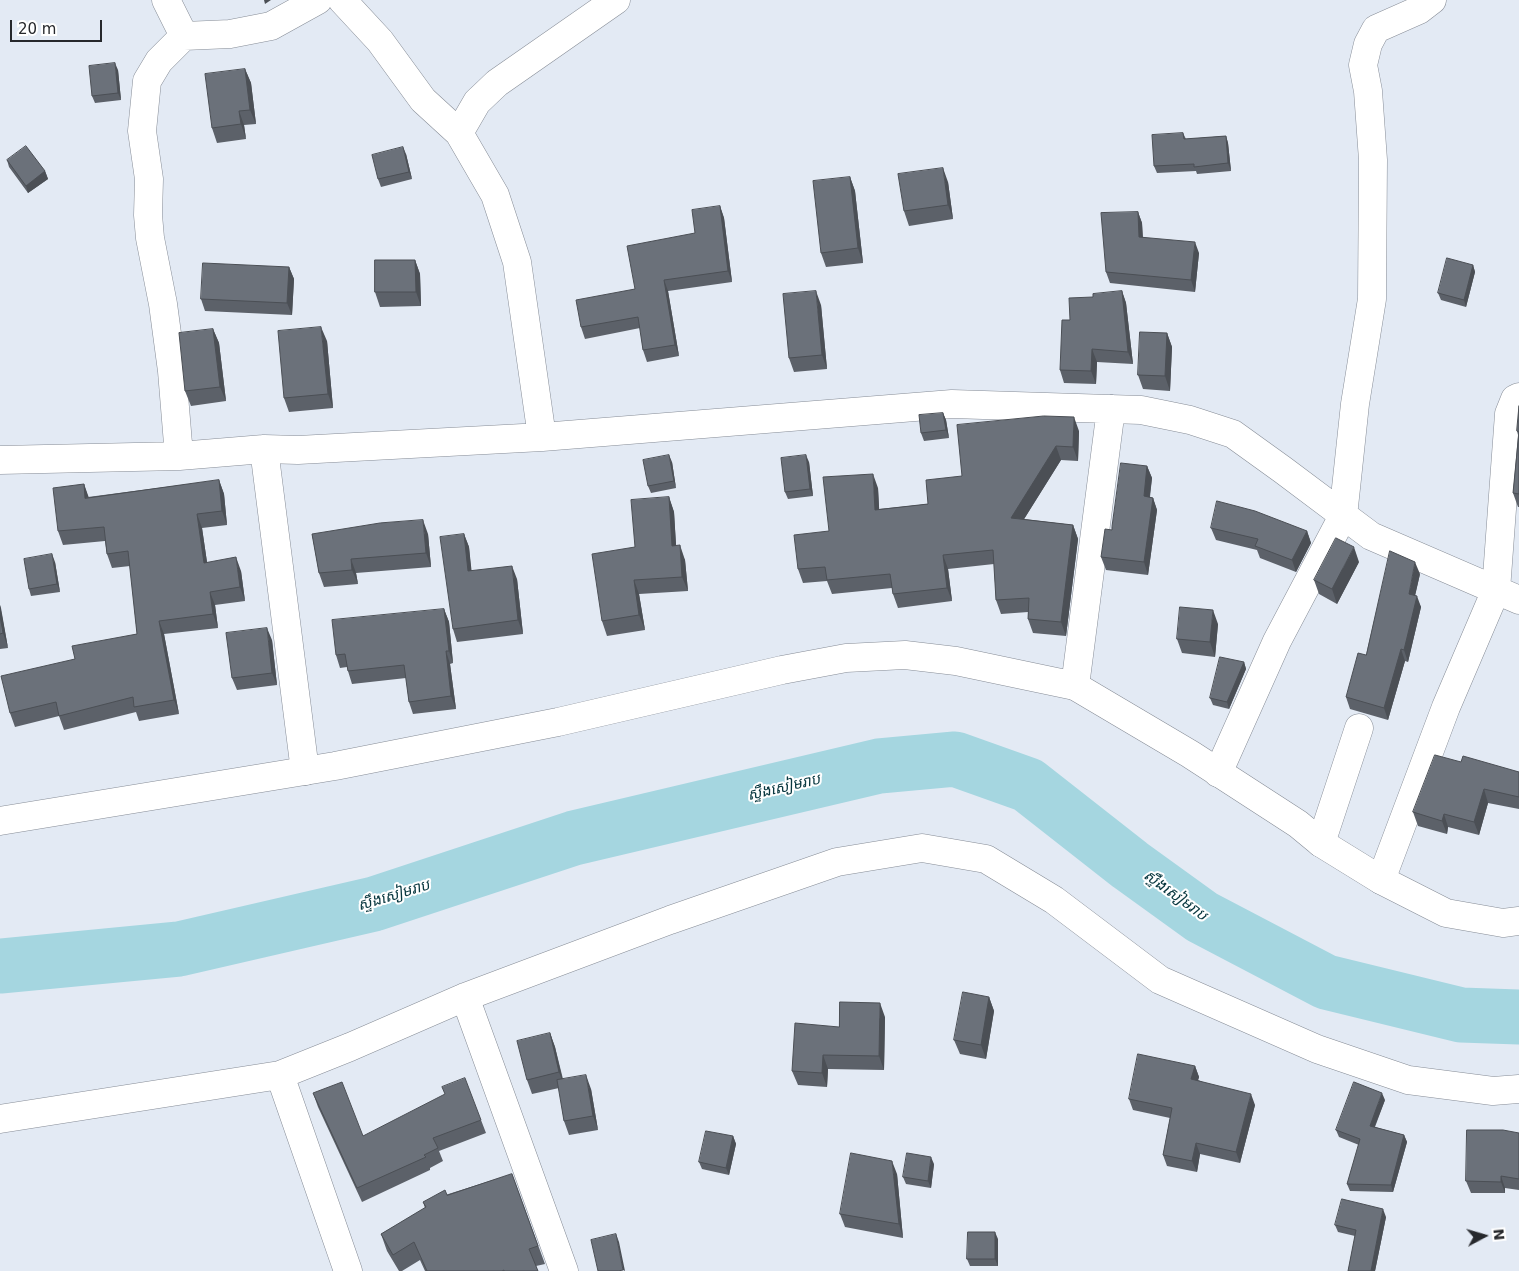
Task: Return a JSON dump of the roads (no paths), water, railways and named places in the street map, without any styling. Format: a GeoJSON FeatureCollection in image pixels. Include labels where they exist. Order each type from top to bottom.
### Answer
{"type":"FeatureCollection","features":[{"type":"Feature","properties":{"kind":"street"},"geometry":{"type":"LineString","coordinates":[[166,0],[184,36]]}},
{"type":"Feature","properties":{"kind":"street"},"geometry":{"type":"LineString","coordinates":[[179,456],[166,323],[150,238],[148,215],[149,180],[142,131],[147,81],[159,61],[184,36],[230,34],[271,26],[318,0]]}},
{"type":"Feature","properties":{"kind":"street"},"geometry":{"type":"LineString","coordinates":[[342,0],[380,41],[423,100],[459,133],[495,195],[517,262],[542,437]]}},
{"type":"Feature","properties":{"kind":"street"},"geometry":{"type":"LineString","coordinates":[[459,133],[477,102],[497,83],[616,0]]}},
{"type":"Feature","properties":{"kind":"street"},"geometry":{"type":"LineString","coordinates":[[1218,773],[1277,641],[1344,516],[1355,404],[1372,299],[1373,160],[1368,91],[1363,65],[1368,44],[1376,29],[1419,10],[1432,0]]}},
{"type":"Feature","properties":{"kind":"street"},"geometry":{"type":"LineString","coordinates":[[1381,880],[1446,707],[1507,595],[1509,414],[1515,399],[1519,397]]}},
{"type":"Feature","properties":{"kind":"street"},"geometry":{"type":"LineString","coordinates":[[0,460],[179,456],[264,449],[298,450],[542,437],[952,404],[1141,410],[1190,420],[1233,434],[1371,536],[1507,595]]}},
{"type":"Feature","properties":{"kind":"street"},"geometry":{"type":"LineString","coordinates":[[1075,686],[1111,409]]}},
{"type":"Feature","properties":{"kind":"street"},"geometry":{"type":"LineString","coordinates":[[264,449],[304,771]]}},
{"type":"Feature","properties":{"kind":"street"},"geometry":{"type":"LineString","coordinates":[[0,821],[335,766],[558,722],[782,670],[846,658],[905,655],[939,659],[1075,686],[1175,745],[1298,824],[1321,843],[1381,880],[1446,913],[1503,923],[1519,921]]}},
{"type":"Feature","properties":{"kind":"street"},"geometry":{"type":"LineString","coordinates":[[1321,843],[1359,728]]}},
{"type":"Feature","properties":{"kind":"street"},"geometry":{"type":"LineString","coordinates":[[0,1119],[280,1075],[465,997],[670,920],[837,862],[922,848],[986,859],[1054,900],[1160,980],[1317,1049],[1408,1080],[1493,1091],[1519,1089]]}},
{"type":"Feature","properties":{"kind":"street"},"geometry":{"type":"LineString","coordinates":[[465,997],[564,1271]]}},
{"type":"Feature","properties":{"kind":"street"},"geometry":{"type":"LineString","coordinates":[[280,1075],[348,1271]]}},
{"type":"Feature","properties":{"kind":"waterway","name":"ស្ទឹងសៀមរាប"},"geometry":{"type":"LineString","coordinates":[[0,966],[179,949],[374,904],[574,838],[879,766],[955,759],[1028,785],[1130,865],[1202,917],[1326,982],[1461,1015],[1519,1017]]}}]}
